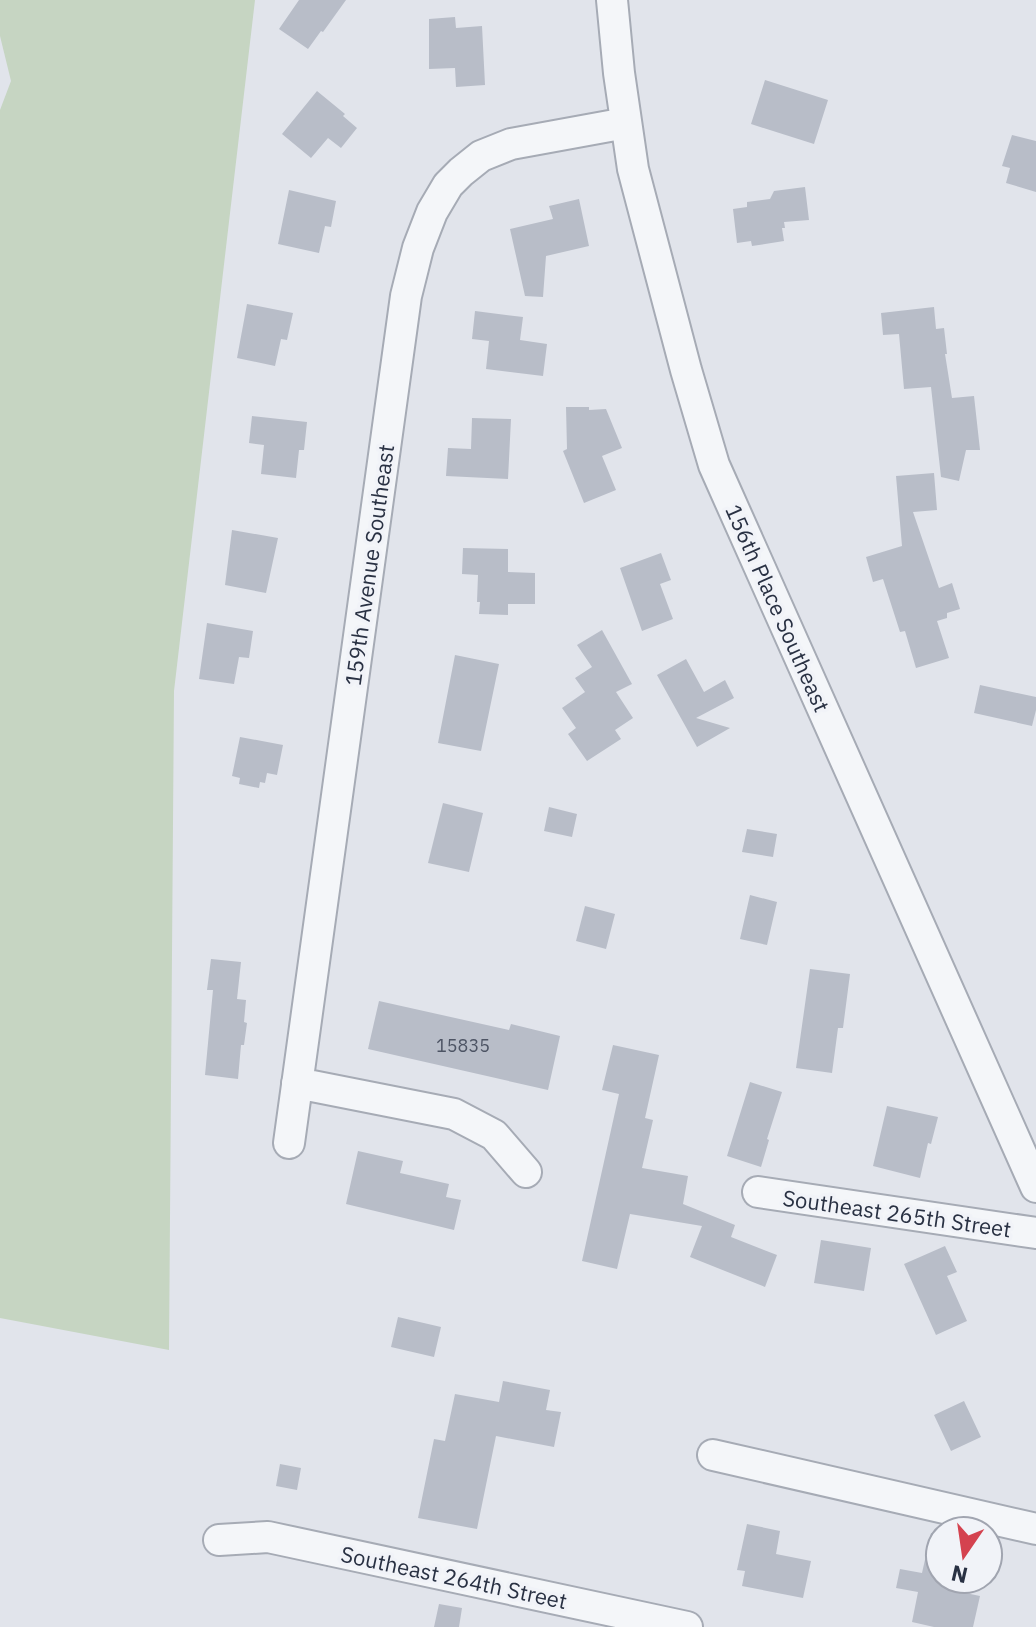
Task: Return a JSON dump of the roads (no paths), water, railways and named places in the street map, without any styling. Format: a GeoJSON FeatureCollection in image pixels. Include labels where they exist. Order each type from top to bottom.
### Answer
{"type":"FeatureCollection","features":[{"type":"Feature","properties":{"kind":"street","name":"156th Place Southeast"},"geometry":{"type":"LineString","coordinates":[[612,0],[633,169],[714,465],[1036,1187]]}},
{"type":"Feature","properties":{"kind":"street","name":"159th Avenue Southeast"},"geometry":{"type":"LineString","coordinates":[[289,1143],[406,296],[418,248],[432,212],[448,185],[481,156],[511,144],[626,123]]}},
{"type":"Feature","properties":{"kind":"street"},"geometry":{"type":"LineString","coordinates":[[297,1083],[454,1114],[494,1135],[526,1172]]}},
{"type":"Feature","properties":{"kind":"street","name":"Southeast 265th Street"},"geometry":{"type":"LineString","coordinates":[[758,1192],[1036,1233]]}},
{"type":"Feature","properties":{"kind":"street"},"geometry":{"type":"LineString","coordinates":[[713,1455],[1036,1529]]}},
{"type":"Feature","properties":{"kind":"street","name":"Southeast 264th Street"},"geometry":{"type":"LineString","coordinates":[[219,1540],[268,1537],[687,1627]]}}]}
